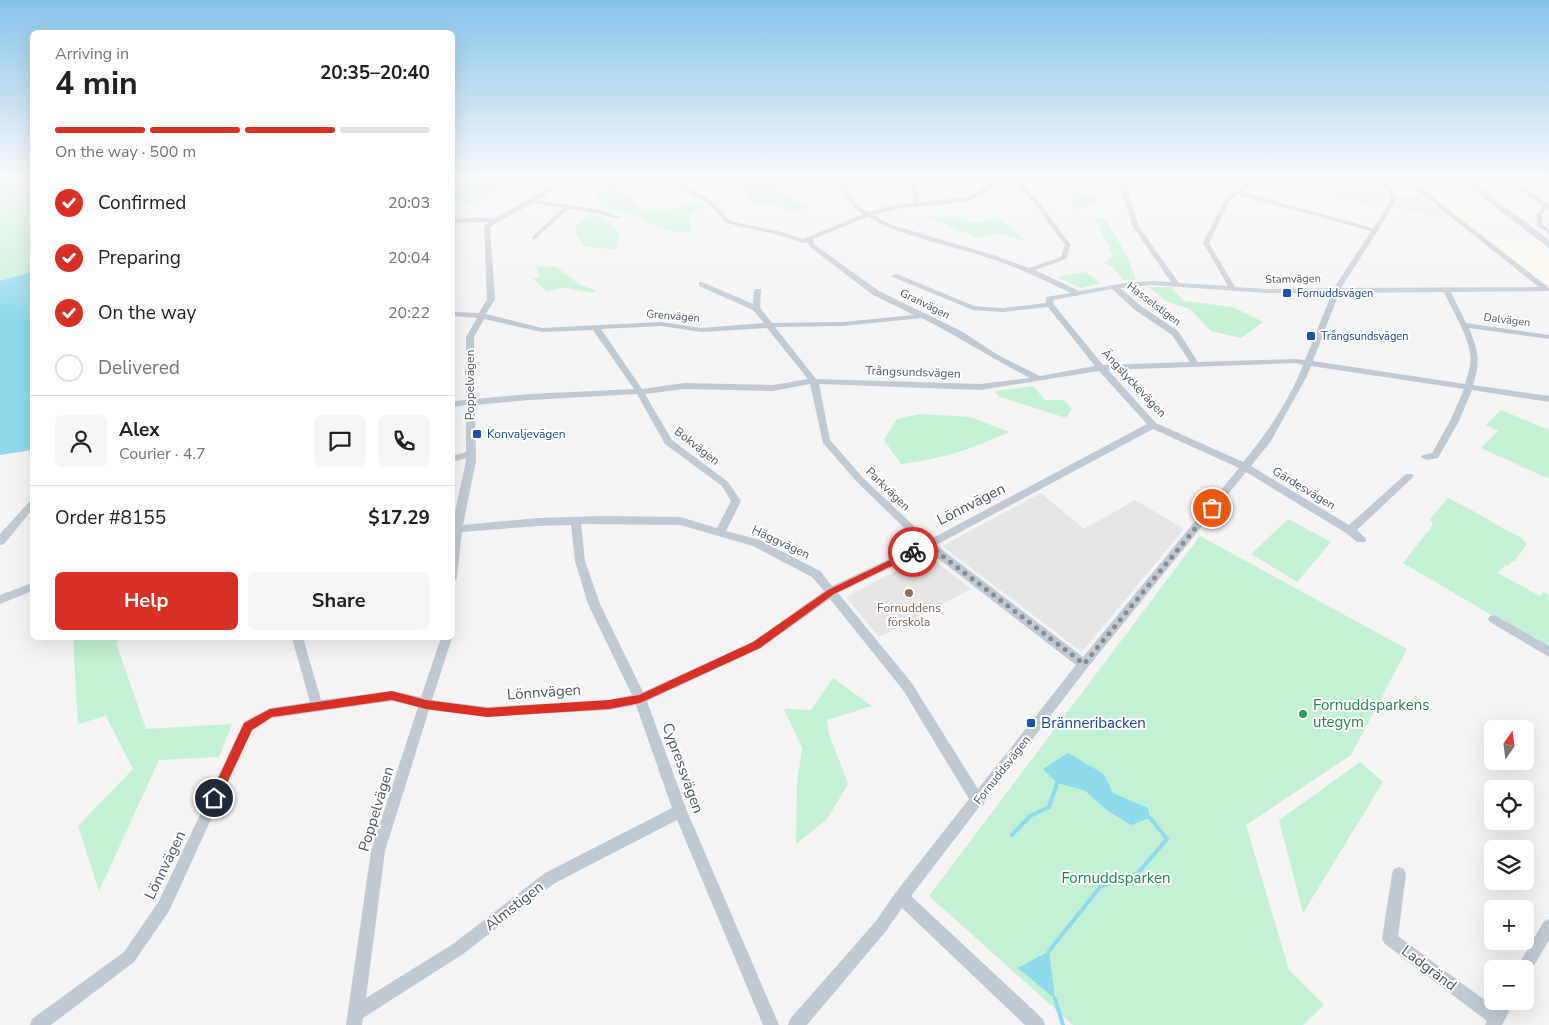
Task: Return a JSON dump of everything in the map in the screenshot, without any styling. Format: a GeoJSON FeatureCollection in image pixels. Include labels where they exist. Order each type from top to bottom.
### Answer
{"type":"FeatureCollection","features":[{"type":"Feature","properties":{"kind":"main road"},"geometry":{"type":"LineString","coordinates":[[1525,226],[1549,244]]}},
{"type":"Feature","properties":{"kind":"main road"},"geometry":{"type":"LineString","coordinates":[[1526,226],[1549,244]]}},
{"type":"Feature","properties":{"kind":"street","name":"Poppelvägen"},"geometry":{"type":"LineString","coordinates":[[455,548],[471,461],[470,337],[491,299],[487,226]]}},
{"type":"Feature","properties":{"kind":"street"},"geometry":{"type":"LineString","coordinates":[[534,238],[547,226]]}},
{"type":"Feature","properties":{"kind":"street","name":"Granvägen"},"geometry":{"type":"LineString","coordinates":[[747,226],[806,240],[876,293],[958,333],[995,357],[1039,380]]}},
{"type":"Feature","properties":{"kind":"street"},"geometry":{"type":"LineString","coordinates":[[806,240],[843,226]]}},
{"type":"Feature","properties":{"kind":"street"},"geometry":{"type":"LineString","coordinates":[[890,226],[1029,270],[1077,293]]}},
{"type":"Feature","properties":{"kind":"street"},"geometry":{"type":"LineString","coordinates":[[1029,270],[1064,258],[1068,245],[1054,226]]}},
{"type":"Feature","properties":{"kind":"street"},"geometry":{"type":"LineString","coordinates":[[1136,226],[1176,284]]}},
{"type":"Feature","properties":{"kind":"street"},"geometry":{"type":"LineString","coordinates":[[1214,226],[1206,243],[1233,289]]}},
{"type":"Feature","properties":{"kind":"street"},"geometry":{"type":"LineString","coordinates":[[1359,226],[1374,230]]}},
{"type":"Feature","properties":{"kind":"street","name":"Fornuddsvägen"},"geometry":{"type":"LineString","coordinates":[[796,1025],[881,926],[1084,664],[1266,441],[1308,364],[1337,289],[1362,253],[1377,226]]}},
{"type":"Feature","properties":{"kind":"street"},"geometry":{"type":"LineString","coordinates":[[1465,226],[1547,290]]}},
{"type":"Feature","properties":{"kind":"street"},"geometry":{"type":"LineString","coordinates":[[894,276],[973,308],[1003,310],[1050,305]]}},
{"type":"Feature","properties":{"kind":"street","name":"Stamvägen"},"geometry":{"type":"LineString","coordinates":[[1050,305],[1049,299],[1114,287],[1152,283],[1266,291],[1337,289],[1547,290]]}},
{"type":"Feature","properties":{"kind":"street","name":"Parkvägen"},"geometry":{"type":"LineString","coordinates":[[702,284],[756,308],[771,325],[814,381],[826,441],[860,480],[928,545],[1084,664]]}},
{"type":"Feature","properties":{"kind":"street","name":"Hasselstigen"},"geometry":{"type":"LineString","coordinates":[[1114,287],[1138,308],[1175,333],[1195,363]]}},
{"type":"Feature","properties":{"kind":"street"},"geometry":{"type":"LineString","coordinates":[[1426,457],[1435,456],[1452,428],[1469,386],[1474,354],[1446,289]]}},
{"type":"Feature","properties":{"kind":"street"},"geometry":{"type":"LineString","coordinates":[[756,308],[758,291]]}},
{"type":"Feature","properties":{"kind":"street","name":"Ängslyckevägen"},"geometry":{"type":"LineString","coordinates":[[1050,305],[1101,368],[1153,425],[1245,467]]}},
{"type":"Feature","properties":{"kind":"street","name":"Grenvägen"},"geometry":{"type":"LineString","coordinates":[[455,314],[483,316],[542,330],[661,324],[701,330],[771,325],[843,324],[923,316]]}},
{"type":"Feature","properties":{"kind":"street","name":"Dalvägen"},"geometry":{"type":"LineString","coordinates":[[1462,325],[1549,337]]}},
{"type":"Feature","properties":{"kind":"street","name":"Bokvägen"},"geometry":{"type":"LineString","coordinates":[[596,327],[640,392],[668,442],[725,484],[736,501],[720,533]]}},
{"type":"Feature","properties":{"kind":"street","name":"Trångsundsvägen"},"geometry":{"type":"LineString","coordinates":[[455,404],[640,392],[692,386],[772,388],[814,381],[980,387],[1039,380],[1101,368],[1195,363],[1296,361],[1469,386],[1549,400]]}},
{"type":"Feature","properties":{"kind":"street","name":"Lönnvägen"},"geometry":{"type":"LineString","coordinates":[[38,1025],[130,957],[164,906],[248,726],[270,713],[392,696],[426,704],[487,712],[609,704],[640,699],[757,645],[831,592],[928,545],[1153,425]]}},
{"type":"Feature","properties":{"kind":"street"},"geometry":{"type":"LineString","coordinates":[[455,458],[470,454]]}},
{"type":"Feature","properties":{"kind":"street","name":"Gärdesvägen"},"geometry":{"type":"LineString","coordinates":[[1245,467],[1350,530],[1361,539]]}},
{"type":"Feature","properties":{"kind":"street"},"geometry":{"type":"LineString","coordinates":[[1350,530],[1409,476]]}},
{"type":"Feature","properties":{"kind":"street"},"geometry":{"type":"LineString","coordinates":[[0,541],[30,506]]}},
{"type":"Feature","properties":{"kind":"street","name":"Häggvägen"},"geometry":{"type":"LineString","coordinates":[[457,529],[576,520],[680,521],[756,543],[816,574],[907,686],[978,801]]}},
{"type":"Feature","properties":{"kind":"street","name":"Cypressvägen"},"geometry":{"type":"LineString","coordinates":[[576,520],[580,561],[594,604],[640,699],[680,811],[771,1025]]}},
{"type":"Feature","properties":{"kind":"street"},"geometry":{"type":"LineString","coordinates":[[0,600],[30,588]]}},
{"type":"Feature","properties":{"kind":"street"},"geometry":{"type":"LineString","coordinates":[[1494,619],[1549,652]]}},
{"type":"Feature","properties":{"kind":"street"},"geometry":{"type":"LineString","coordinates":[[298,640],[317,706]]}},
{"type":"Feature","properties":{"kind":"street","name":"Poppelvägen"},"geometry":{"type":"LineString","coordinates":[[355,1020],[378,851],[445,640]]}},
{"type":"Feature","properties":{"kind":"street","name":"Almstigen"},"geometry":{"type":"LineString","coordinates":[[355,1020],[458,949],[550,878],[680,811]]}},
{"type":"Feature","properties":{"kind":"street","name":"Ladgränd"},"geometry":{"type":"LineString","coordinates":[[1400,874],[1390,939],[1495,1022]]}},
{"type":"Feature","properties":{"kind":"street"},"geometry":{"type":"LineString","coordinates":[[902,897],[1037,1025]]}},
{"type":"Feature","properties":{"kind":"street"},"geometry":{"type":"LineString","coordinates":[[1529,960],[1549,926]]}},
{"type":"Feature","properties":{"kind":"street"},"geometry":{"type":"LineString","coordinates":[[1495,1022],[1501,1010]]}},
{"type":"Feature","properties":{"kind":"shaded area"},"geometry":{"type":"Polygon","coordinates":[[[1489,239],[1538,239],[1549,246],[1549,286],[1489,239]]]}},
{"type":"Feature","properties":{"kind":"shaded area"},"geometry":{"type":"Polygon","coordinates":[[[1041,493],[1084,529],[1135,500],[1184,529],[1082,652],[942,546],[1041,493]]]}},
{"type":"Feature","properties":{"kind":"shaded area","name":"Fornuddens förskola"},"geometry":{"type":"Polygon","coordinates":[[[927,555],[971,589],[879,637],[846,597],[927,555]]]}},
{"type":"Feature","properties":{"kind":"green space"},"geometry":{"type":"Polygon","coordinates":[[[0,226],[30,226],[30,315],[0,333],[0,226]]]}},
{"type":"Feature","properties":{"kind":"green space"},"geometry":{"type":"Polygon","coordinates":[[[577,226],[612,226],[620,234],[616,250],[584,246],[575,233],[577,226]]]}},
{"type":"Feature","properties":{"kind":"green space"},"geometry":{"type":"Polygon","coordinates":[[[656,226],[691,226],[692,231],[678,233],[656,226]]]}},
{"type":"Feature","properties":{"kind":"green space"},"geometry":{"type":"Polygon","coordinates":[[[949,226],[1007,226],[1025,239],[1020,240],[998,233],[978,238],[949,226]]]}},
{"type":"Feature","properties":{"kind":"green space"},"geometry":{"type":"Polygon","coordinates":[[[1099,226],[1110,226],[1127,256],[1136,280],[1123,280],[1113,267],[1103,263],[1113,256],[1099,226]]]}},
{"type":"Feature","properties":{"kind":"green space"},"geometry":{"type":"Polygon","coordinates":[[[555,266],[580,285],[595,290],[593,293],[564,288],[547,291],[533,279],[540,276],[536,267],[555,266]]]}},
{"type":"Feature","properties":{"kind":"green space"},"geometry":{"type":"Polygon","coordinates":[[[1085,272],[1101,283],[1081,288],[1057,277],[1085,272]]]}},
{"type":"Feature","properties":{"kind":"green space"},"geometry":{"type":"Polygon","coordinates":[[[1148,287],[1171,287],[1184,301],[1233,307],[1263,322],[1241,338],[1211,331],[1190,309],[1166,301],[1148,287]]]}},
{"type":"Feature","properties":{"kind":"green space"},"geometry":{"type":"Polygon","coordinates":[[[1033,386],[1045,400],[1064,400],[1072,409],[1066,418],[1000,397],[994,391],[1033,386]]]}},
{"type":"Feature","properties":{"kind":"green space"},"geometry":{"type":"Polygon","coordinates":[[[1501,410],[1549,430],[1549,479],[1481,448],[1498,431],[1486,425],[1501,410]]]}},
{"type":"Feature","properties":{"kind":"green space"},"geometry":{"type":"Polygon","coordinates":[[[920,414],[971,417],[1009,432],[956,452],[901,464],[884,440],[897,419],[920,414]]]}},
{"type":"Feature","properties":{"kind":"green space"},"geometry":{"type":"Polygon","coordinates":[[[1448,498],[1517,535],[1527,544],[1514,562],[1512,561],[1508,566],[1505,565],[1498,573],[1540,596],[1543,592],[1549,595],[1549,649],[1403,563],[1433,525],[1430,519],[1448,498]]]}},
{"type":"Feature","properties":{"kind":"green space"},"geometry":{"type":"Polygon","coordinates":[[[1288,519],[1331,542],[1297,582],[1251,554],[1288,519]]]}},
{"type":"Feature","properties":{"kind":"green space","name":"Fornuddsparken"},"geometry":{"type":"Polygon","coordinates":[[[1200,536],[1407,649],[1351,755],[1246,825],[1289,970],[1324,1005],[1303,1025],[1073,1025],[929,896],[1200,536]]]}},
{"type":"Feature","properties":{"kind":"green space"},"geometry":{"type":"Polygon","coordinates":[[[73,640],[118,640],[116,643],[146,729],[232,724],[219,757],[159,760],[99,891],[78,826],[133,769],[106,716],[78,724],[73,640]]]}},
{"type":"Feature","properties":{"kind":"green space"},"geometry":{"type":"Polygon","coordinates":[[[833,678],[872,706],[827,720],[829,734],[848,784],[827,819],[796,844],[797,784],[802,748],[784,709],[811,710],[833,678]]]}},
{"type":"Feature","properties":{"kind":"green space"},"geometry":{"type":"Polygon","coordinates":[[[1360,762],[1383,782],[1303,913],[1279,820],[1360,762]]]}},
{"type":"Feature","properties":{"kind":"water"},"geometry":{"type":"Polygon","coordinates":[[[30,273],[30,450],[0,455],[0,281],[30,273]]]}},
{"type":"Feature","properties":{"kind":"water"},"geometry":{"type":"Polygon","coordinates":[[[1068,753],[1104,774],[1113,793],[1148,808],[1150,818],[1131,825],[1108,811],[1084,790],[1057,783],[1043,769],[1068,753]]]}},
{"type":"Feature","properties":{"kind":"water"},"geometry":{"type":"Polygon","coordinates":[[[1049,951],[1055,999],[1018,968],[1049,951]]]}},
{"type":"Feature","properties":{"kind":"waterway"},"geometry":{"type":"LineString","coordinates":[[1012,835],[1030,816],[1049,807],[1057,783]]}},
{"type":"Feature","properties":{"kind":"waterway"},"geometry":{"type":"LineString","coordinates":[[1049,951],[1101,886],[1138,873],[1167,839],[1150,818]]}},
{"type":"Feature","properties":{"kind":"waterway"},"geometry":{"type":"LineString","coordinates":[[1055,999],[1063,1025]]}},
{"type":"Feature","properties":{"kind":"way so far"},"geometry":{"type":"LineString","coordinates":[[913,552],[928,545],[1084,664],[1212,508]]}},
{"type":"Feature","properties":{"kind":"place","name":"Fornuddsvägen"},"geometry":{"type":"Point","coordinates":[1287,293]}},
{"type":"Feature","properties":{"kind":"place","name":"Trångsundsvägen"},"geometry":{"type":"Point","coordinates":[1311,336]}},
{"type":"Feature","properties":{"kind":"place","name":"Konvaljevägen"},"geometry":{"type":"Point","coordinates":[477,434]}},
{"type":"Feature","properties":{"kind":"place","name":"Fornuddens förskola"},"geometry":{"type":"Point","coordinates":[909,593]}},
{"type":"Feature","properties":{"kind":"place","name":"Fornuddsparkens utegym"},"geometry":{"type":"Point","coordinates":[1303,714]}},
{"type":"Feature","properties":{"kind":"place","name":"Bränneribacken"},"geometry":{"type":"Point","coordinates":[1031,723]}},
{"type":"Feature","properties":{"kind":"route"},"geometry":{"type":"LineString","coordinates":[[214,798],[248,726],[270,713],[392,696],[426,704],[487,712],[609,704],[640,699],[757,645],[831,592],[913,552]]}}]}
